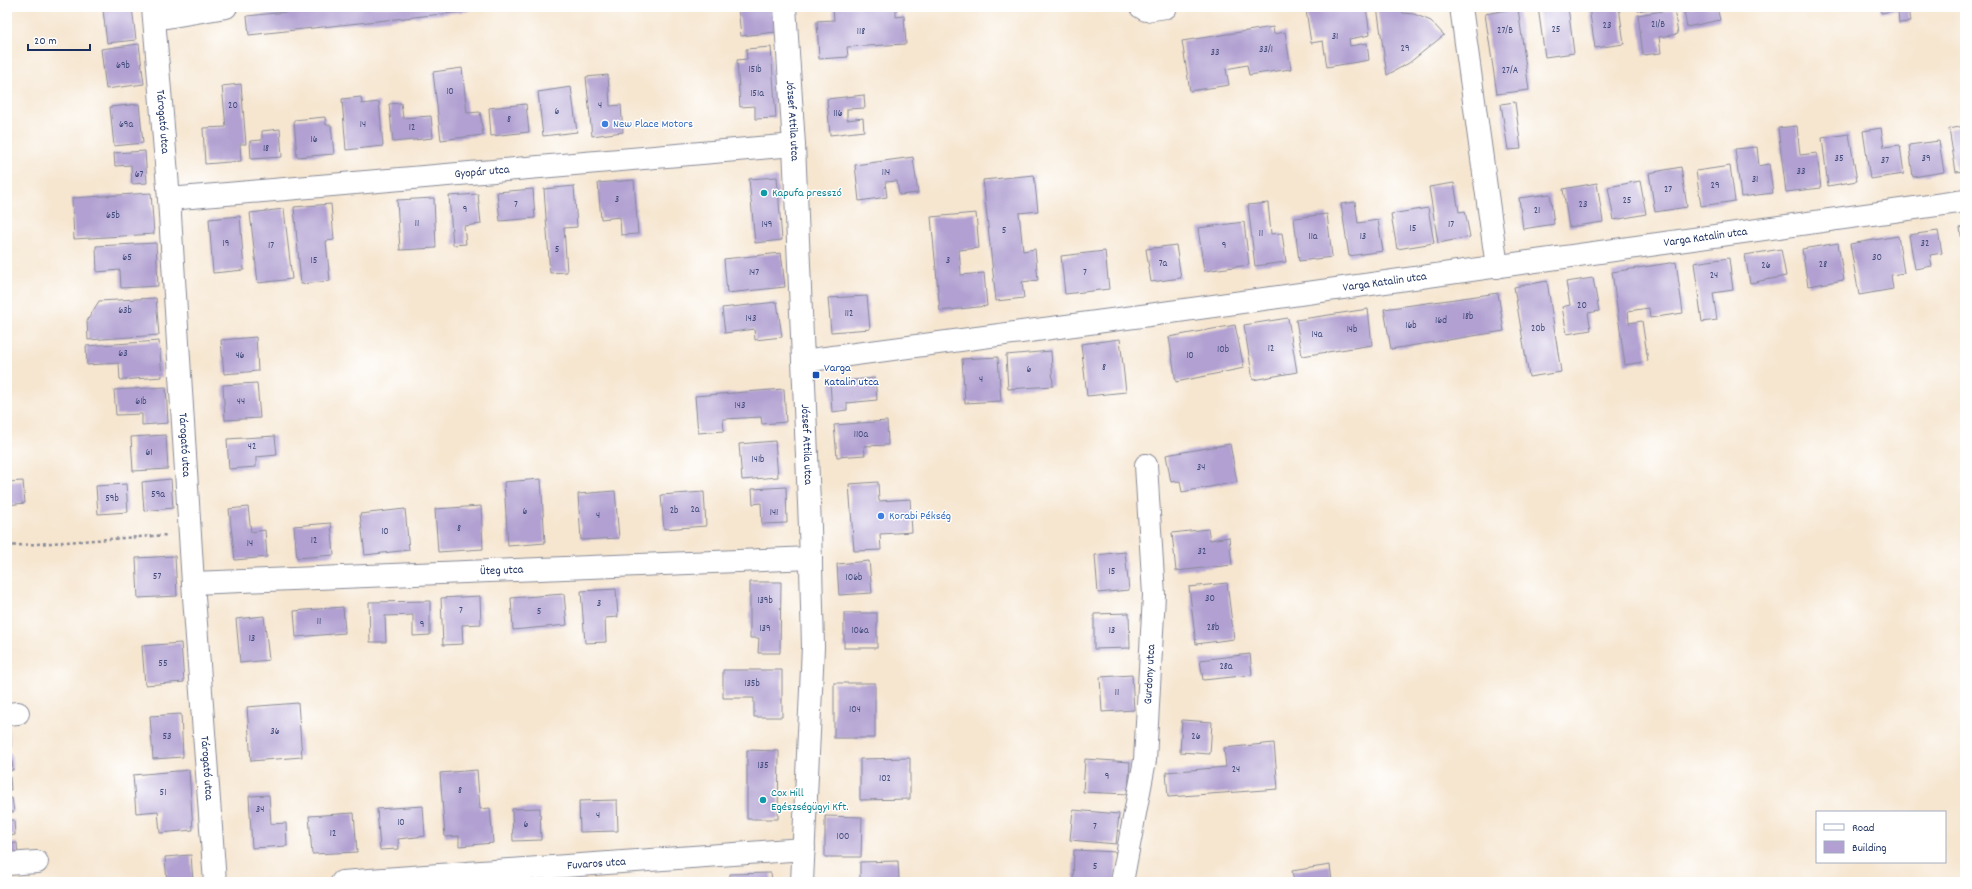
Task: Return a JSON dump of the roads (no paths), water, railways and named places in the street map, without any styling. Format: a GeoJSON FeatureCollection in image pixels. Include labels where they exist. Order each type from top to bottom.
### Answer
{"type":"FeatureCollection","features":[{"type":"Feature","properties":{"kind":"street"},"geometry":{"type":"LineString","coordinates":[[154,13],[226,7]]}},
{"type":"Feature","properties":{"kind":"street","name":"József Attila utca"},"geometry":{"type":"LineString","coordinates":[[785,7],[794,145],[811,558],[813,646],[802,882]]}},
{"type":"Feature","properties":{"kind":"street"},"geometry":{"type":"LineString","coordinates":[[1141,7],[1146,10],[1166,7]]}},
{"type":"Feature","properties":{"kind":"street"},"geometry":{"type":"LineString","coordinates":[[1461,7],[1497,267]]}},
{"type":"Feature","properties":{"kind":"street","name":"Tárogató utca"},"geometry":{"type":"LineString","coordinates":[[154,13],[169,198],[215,882]]}},
{"type":"Feature","properties":{"kind":"street","name":"Gyopár utca"},"geometry":{"type":"LineString","coordinates":[[169,198],[794,145]]}},
{"type":"Feature","properties":{"kind":"street","name":"Varga Katalin utca"},"geometry":{"type":"LineString","coordinates":[[803,361],[1497,267],[1965,201]]}},
{"type":"Feature","properties":{"kind":"street","name":"Gurdony utca"},"geometry":{"type":"LineString","coordinates":[[1122,882],[1145,760],[1154,595],[1146,465]]}},
{"type":"Feature","properties":{"kind":"street","name":"Üteg utca"},"geometry":{"type":"LineString","coordinates":[[194,583],[811,558]]}},
{"type":"Feature","properties":{"kind":"street","name":"Fuvaros utca"},"geometry":{"type":"LineString","coordinates":[[342,882],[804,849]]}},
{"type":"Feature","properties":{"kind":"street"},"geometry":{"type":"LineString","coordinates":[[7,864],[37,862]]}},
{"type":"Feature","properties":{"kind":"place","name":"New Place Motors"},"geometry":{"type":"Point","coordinates":[605,124]}},
{"type":"Feature","properties":{"kind":"place","name":"Kapufa presszó"},"geometry":{"type":"Point","coordinates":[764,193]}},
{"type":"Feature","properties":{"kind":"place","name":"Varga Katalin utca"},"geometry":{"type":"Point","coordinates":[816,375]}},
{"type":"Feature","properties":{"kind":"place","name":"Korabi Pékség"},"geometry":{"type":"Point","coordinates":[881,516]}},
{"type":"Feature","properties":{"kind":"place","name":"Cox Hill Egészségügyi Kft."},"geometry":{"type":"Point","coordinates":[763,800]}}]}
